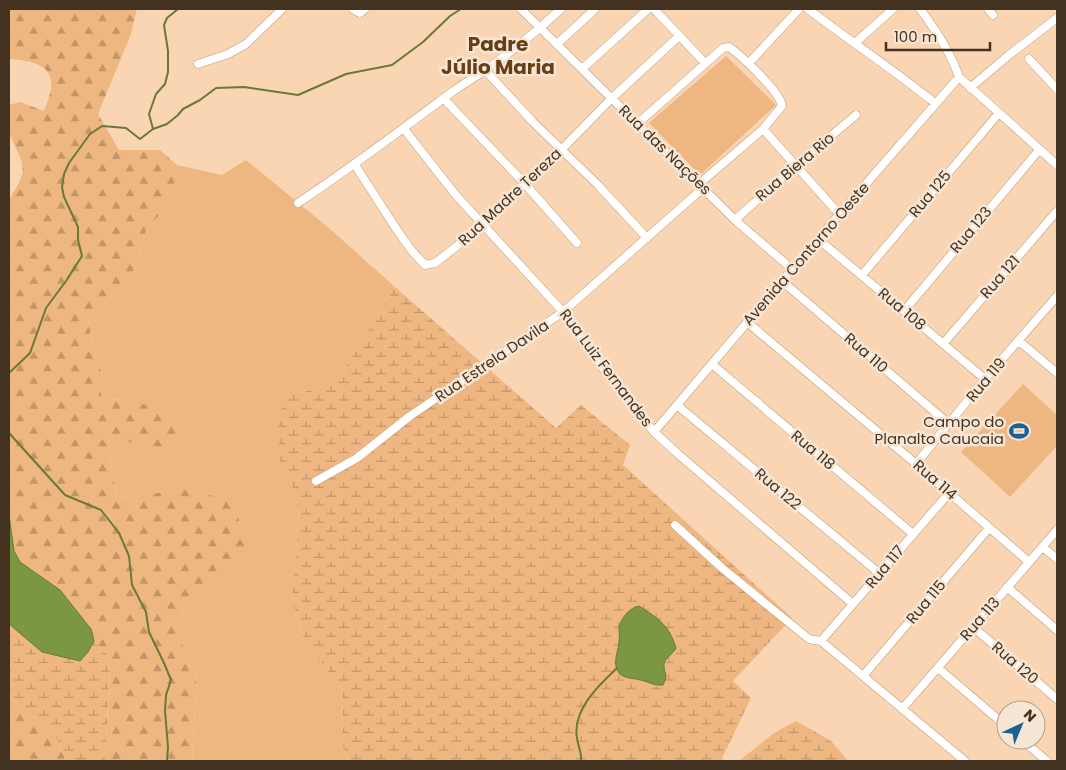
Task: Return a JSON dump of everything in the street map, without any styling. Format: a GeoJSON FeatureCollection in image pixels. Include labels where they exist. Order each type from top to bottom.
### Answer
{"type":"FeatureCollection","features":[{"type":"Feature","properties":{"kind":"street"},"geometry":{"type":"LineString","coordinates":[[353,9],[360,12],[365,9]]}},
{"type":"Feature","properties":{"kind":"street","name":"Rua das Nações"},"geometry":{"type":"LineString","coordinates":[[521,9],[735,220],[792,269]]}},
{"type":"Feature","properties":{"kind":"street"},"geometry":{"type":"LineString","coordinates":[[298,203],[355,165],[444,98],[485,70],[541,28],[561,9]]}},
{"type":"Feature","properties":{"kind":"street"},"geometry":{"type":"LineString","coordinates":[[557,44],[594,9]]}},
{"type":"Feature","properties":{"kind":"street"},"geometry":{"type":"LineString","coordinates":[[582,69],[648,9]]}},
{"type":"Feature","properties":{"kind":"street"},"geometry":{"type":"LineString","coordinates":[[654,9],[705,63]]}},
{"type":"Feature","properties":{"kind":"street"},"geometry":{"type":"LineString","coordinates":[[637,124],[723,48],[729,47],[749,64],[799,9]]}},
{"type":"Feature","properties":{"kind":"street"},"geometry":{"type":"LineString","coordinates":[[808,9],[936,103]]}},
{"type":"Feature","properties":{"kind":"street"},"geometry":{"type":"LineString","coordinates":[[855,43],[893,9]]}},
{"type":"Feature","properties":{"kind":"street"},"geometry":{"type":"LineString","coordinates":[[920,9],[938,33],[955,64],[959,77],[1057,165]]}},
{"type":"Feature","properties":{"kind":"street"},"geometry":{"type":"LineString","coordinates":[[198,64],[228,54],[246,44],[280,10]]}},
{"type":"Feature","properties":{"kind":"street"},"geometry":{"type":"LineString","coordinates":[[970,88],[1057,18]]}},
{"type":"Feature","properties":{"kind":"street","name":"Rua Madre Tereza"},"geometry":{"type":"LineString","coordinates":[[355,165],[412,251],[425,265],[435,263],[457,246],[526,184],[612,98],[679,36]]}},
{"type":"Feature","properties":{"kind":"street"},"geometry":{"type":"LineString","coordinates":[[1029,59],[1057,88]]}},
{"type":"Feature","properties":{"kind":"street","name":"Rua Estrela Davila"},"geometry":{"type":"LineString","coordinates":[[316,481],[357,458],[410,416],[563,312],[647,238],[762,129],[782,106],[779,96],[749,64]]}},
{"type":"Feature","properties":{"kind":"street"},"geometry":{"type":"LineString","coordinates":[[485,70],[528,117],[598,185],[647,238]]}},
{"type":"Feature","properties":{"kind":"street","name":"Avenida Contorno Oeste"},"geometry":{"type":"LineString","coordinates":[[654,432],[678,406],[792,269],[959,77]]}},
{"type":"Feature","properties":{"kind":"street"},"geometry":{"type":"LineString","coordinates":[[444,98],[526,184],[577,243]]}},
{"type":"Feature","properties":{"kind":"street","name":"Rua 125"},"geometry":{"type":"LineString","coordinates":[[862,275],[999,114]]}},
{"type":"Feature","properties":{"kind":"street","name":"Rua Biera Rio"},"geometry":{"type":"LineString","coordinates":[[735,220],[856,115]]}},
{"type":"Feature","properties":{"kind":"street","name":"Rua Luiz Fernandes"},"geometry":{"type":"LineString","coordinates":[[404,129],[455,194],[563,312],[604,370],[654,432],[684,460],[854,604]]}},
{"type":"Feature","properties":{"kind":"street"},"geometry":{"type":"LineString","coordinates":[[762,129],[840,215]]}},
{"type":"Feature","properties":{"kind":"street","name":"Rua 123"},"geometry":{"type":"LineString","coordinates":[[904,311],[1039,150]]}},
{"type":"Feature","properties":{"kind":"street","name":"Rua 121"},"geometry":{"type":"LineString","coordinates":[[943,344],[1057,211]]}},
{"type":"Feature","properties":{"kind":"street","name":"Rua 108"},"geometry":{"type":"LineString","coordinates":[[818,239],[985,379]]}},
{"type":"Feature","properties":{"kind":"street","name":"Rua 110"},"geometry":{"type":"LineString","coordinates":[[782,281],[949,424]]}},
{"type":"Feature","properties":{"kind":"street","name":"Rua 119"},"geometry":{"type":"LineString","coordinates":[[916,464],[985,379],[1056,300]]}},
{"type":"Feature","properties":{"kind":"street","name":"Rua 114"},"geometry":{"type":"LineString","coordinates":[[748,322],[1029,562]]}},
{"type":"Feature","properties":{"kind":"street"},"geometry":{"type":"LineString","coordinates":[[1019,341],[1057,373]]}},
{"type":"Feature","properties":{"kind":"street","name":"Rua 118"},"geometry":{"type":"LineString","coordinates":[[712,365],[913,534]]}},
{"type":"Feature","properties":{"kind":"street","name":"Rua 122"},"geometry":{"type":"LineString","coordinates":[[678,406],[879,573]]}},
{"type":"Feature","properties":{"kind":"street","name":"Rua 117"},"geometry":{"type":"LineString","coordinates":[[821,641],[949,493]]}},
{"type":"Feature","properties":{"kind":"street"},"geometry":{"type":"LineString","coordinates":[[675,525],[722,568],[784,619],[809,639],[821,641],[965,761]]}},
{"type":"Feature","properties":{"kind":"street","name":"Rua 115"},"geometry":{"type":"LineString","coordinates":[[863,676],[989,528]]}},
{"type":"Feature","properties":{"kind":"street","name":"Rua 113"},"geometry":{"type":"LineString","coordinates":[[902,709],[1057,530]]}},
{"type":"Feature","properties":{"kind":"street"},"geometry":{"type":"LineString","coordinates":[[1043,546],[1057,559]]}},
{"type":"Feature","properties":{"kind":"street"},"geometry":{"type":"LineString","coordinates":[[1007,587],[1057,630]]}},
{"type":"Feature","properties":{"kind":"street","name":"Rua 120"},"geometry":{"type":"LineString","coordinates":[[973,627],[1057,699]]}},
{"type":"Feature","properties":{"kind":"street"},"geometry":{"type":"LineString","coordinates":[[938,668],[996,717]]}},
{"type":"Feature","properties":{"kind":"street"},"geometry":{"type":"LineString","coordinates":[[1034,750],[1047,761]]}},
{"type":"Feature","properties":{"kind":"green space"},"geometry":{"type":"Polygon","coordinates":[[[9,9],[137,9],[131,34],[98,114],[119,150],[160,150],[177,165],[172,200],[146,230],[135,269],[89,321],[92,345],[102,374],[101,397],[160,407],[179,435],[169,449],[109,438],[111,471],[117,498],[183,489],[231,500],[247,540],[231,574],[187,598],[176,634],[197,670],[192,761],[105,761],[110,665],[106,653],[94,641],[91,629],[60,590],[20,562],[14,551],[9,515],[9,200],[23,172],[21,159],[9,133],[9,105],[20,102],[44,111],[51,88],[51,79],[44,68],[38,64],[9,59],[9,9]]]}},
{"type":"Feature","properties":{"kind":"green space"},"geometry":{"type":"Polygon","coordinates":[[[726,56],[776,105],[700,175],[649,123],[726,56]]]}},
{"type":"Feature","properties":{"kind":"green space"},"geometry":{"type":"Polygon","coordinates":[[[246,160],[330,229],[395,287],[342,373],[322,387],[285,397],[280,461],[292,485],[299,511],[292,601],[304,639],[343,691],[342,744],[349,761],[192,761],[197,670],[176,634],[187,598],[231,574],[140,496],[117,498],[111,471],[109,438],[132,441],[120,400],[101,397],[102,374],[92,345],[89,321],[135,269],[146,230],[172,200],[177,165],[222,175],[246,160]]]}},
{"type":"Feature","properties":{"kind":"green space"},"geometry":{"type":"Polygon","coordinates":[[[395,287],[556,428],[581,405],[630,445],[623,465],[792,618],[733,681],[751,698],[722,758],[724,761],[349,761],[342,744],[343,691],[304,639],[292,601],[299,511],[292,485],[280,461],[278,422],[285,397],[322,387],[342,373],[395,287]],[[639,606],[626,614],[619,628],[616,660],[618,670],[623,675],[644,680],[657,686],[666,671],[666,660],[676,651],[657,618],[639,606]]]}},
{"type":"Feature","properties":{"kind":"green space","name":"Campo do Planalto Caucaia"},"geometry":{"type":"Polygon","coordinates":[[[1023,384],[1057,415],[1057,446],[1010,497],[961,452],[1023,384]]]}},
{"type":"Feature","properties":{"kind":"green space"},"geometry":{"type":"Polygon","coordinates":[[[9,624],[42,652],[88,652],[94,641],[106,653],[110,665],[105,761],[66,761],[55,735],[9,698],[9,624]]]}},
{"type":"Feature","properties":{"kind":"green space"},"geometry":{"type":"Polygon","coordinates":[[[9,698],[55,735],[66,761],[9,761],[9,698]]]}},
{"type":"Feature","properties":{"kind":"green space"},"geometry":{"type":"Polygon","coordinates":[[[796,721],[831,741],[848,761],[739,761],[774,733],[796,721]]]}},
{"type":"Feature","properties":{"kind":"shaded area"},"geometry":{"type":"Polygon","coordinates":[[[9,515],[14,551],[20,562],[60,590],[91,629],[94,641],[80,661],[42,652],[9,624],[9,515]]]}},
{"type":"Feature","properties":{"kind":"shaded area"},"geometry":{"type":"Polygon","coordinates":[[[639,606],[662,623],[670,634],[676,648],[664,663],[666,676],[663,685],[621,675],[616,666],[620,624],[629,611],[639,606]]]}},
{"type":"Feature","properties":{"kind":"waterway"},"geometry":{"type":"LineString","coordinates":[[153,129],[149,114],[156,94],[165,84],[168,72],[168,51],[164,25],[167,18],[178,9]]}},
{"type":"Feature","properties":{"kind":"waterway"},"geometry":{"type":"LineString","coordinates":[[9,373],[30,353],[46,308],[82,256],[78,240],[78,227],[64,197],[62,187],[64,174],[69,163],[90,134],[102,126],[126,128],[140,139],[153,129],[167,124],[183,109],[200,100],[216,88],[244,87],[298,95],[346,74],[392,65],[423,42],[450,16],[461,9]]}},
{"type":"Feature","properties":{"kind":"waterway"},"geometry":{"type":"LineString","coordinates":[[9,433],[65,495],[101,510],[119,533],[129,556],[132,585],[146,612],[149,632],[171,680],[166,695],[165,711],[168,747],[167,761]]}},
{"type":"Feature","properties":{"kind":"waterway"},"geometry":{"type":"LineString","coordinates":[[581,761],[577,738],[579,718],[588,699],[617,668]]}},
{"type":"Feature","properties":{"kind":"place","name":"Campo do Planalto Caucaia"},"geometry":{"type":"Point","coordinates":[1019,431]}},
{"type":"Feature","properties":{"kind":"district","name":"Padre Júlio Maria"},"geometry":{"type":"Point","coordinates":[498,56]}}]}
